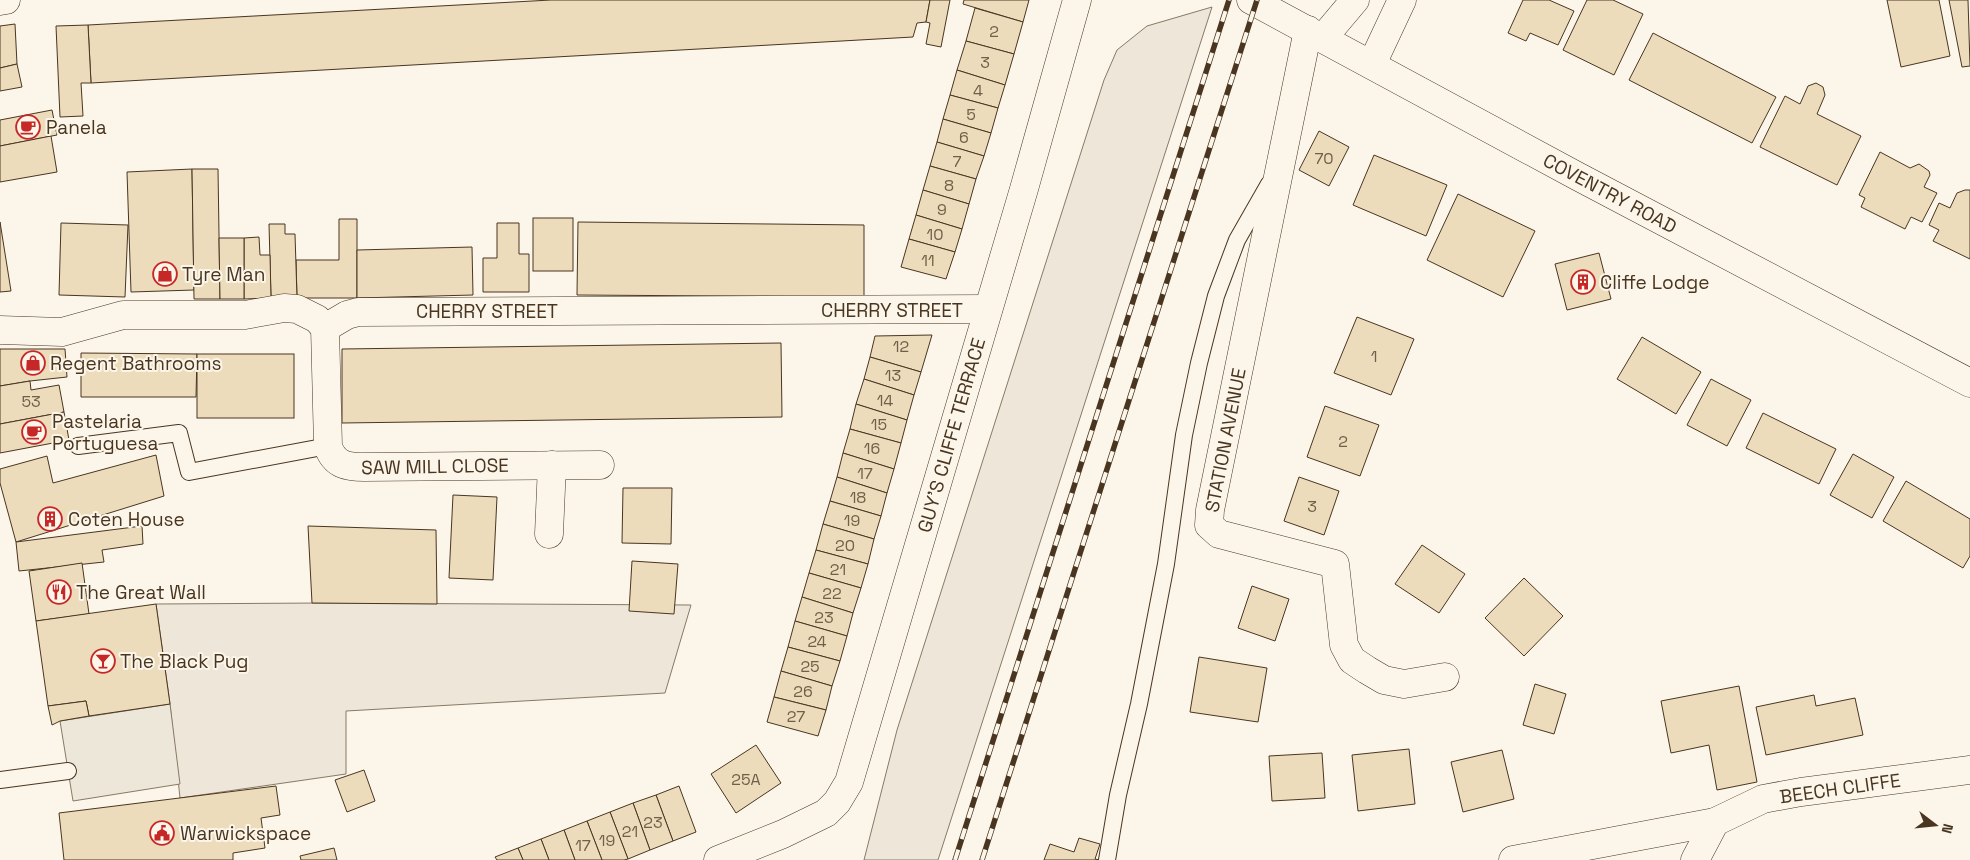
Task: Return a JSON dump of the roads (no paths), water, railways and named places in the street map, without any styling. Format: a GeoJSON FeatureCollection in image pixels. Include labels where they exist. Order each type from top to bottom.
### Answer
{"type":"FeatureCollection","features":[{"type":"Feature","properties":{"kind":"street"},"geometry":{"type":"LineString","coordinates":[[0,1],[6,0]]}},
{"type":"Feature","properties":{"kind":"street","name":"GUY'S CLIFFE TERRACE"},"geometry":{"type":"LineString","coordinates":[[718,860],[754,854],[826,813],[837,802],[848,782],[1077,0]]}},
{"type":"Feature","properties":{"kind":"street","name":"COVENTRY ROAD"},"geometry":{"type":"LineString","coordinates":[[1251,0],[1577,176],[1970,383]]}},
{"type":"Feature","properties":{"kind":"street"},"geometry":{"type":"LineString","coordinates":[[1316,34],[1355,0]]}},
{"type":"Feature","properties":{"kind":"street"},"geometry":{"type":"LineString","coordinates":[[1372,64],[1402,0]]}},
{"type":"Feature","properties":{"kind":"street","name":"STATION AVENUE"},"geometry":{"type":"LineString","coordinates":[[1316,34],[1280,164],[1210,510],[1209,525],[1219,534],[1335,564],[1344,646],[1352,660],[1367,670],[1384,680],[1404,684],[1445,677]]}},
{"type":"Feature","properties":{"kind":"street"},"geometry":{"type":"LineString","coordinates":[[0,330],[62,332],[122,315],[245,315],[284,308],[297,309],[317,319],[325,328],[328,446]]}},
{"type":"Feature","properties":{"kind":"street","name":"CHERRY STREET"},"geometry":{"type":"LineString","coordinates":[[325,328],[347,315],[358,312],[988,309]]}},
{"type":"Feature","properties":{"kind":"street","name":"SAW MILL CLOSE"},"geometry":{"type":"LineString","coordinates":[[328,446],[331,456],[338,463],[351,467],[600,464]]}},
{"type":"Feature","properties":{"kind":"street"},"geometry":{"type":"LineString","coordinates":[[549,534],[552,465]]}},
{"type":"Feature","properties":{"kind":"street","name":"BEECH CLIFFE"},"geometry":{"type":"LineString","coordinates":[[1513,860],[1715,822],[1763,799],[1801,792],[1970,770]]}},
{"type":"Feature","properties":{"kind":"street"},"geometry":{"type":"LineString","coordinates":[[1695,860],[1715,822]]}},
{"type":"Feature","properties":{"kind":"lane"},"geometry":{"type":"LineString","coordinates":[[1107,860],[1118,794],[1139,704],[1166,564],[1184,435],[1214,306],[1237,240],[1280,164]]}},
{"type":"Feature","properties":{"kind":"lane"},"geometry":{"type":"LineString","coordinates":[[78,446],[179,433],[189,472],[328,446]]}},
{"type":"Feature","properties":{"kind":"lane"},"geometry":{"type":"LineString","coordinates":[[0,780],[68,771]]}},
{"type":"Feature","properties":{"kind":"railway"},"geometry":{"type":"LineString","coordinates":[[955,860],[1229,0]]}},
{"type":"Feature","properties":{"kind":"railway"},"geometry":{"type":"LineString","coordinates":[[982,860],[1257,0]]}},
{"type":"Feature","properties":{"kind":"place","name":"Panela"},"geometry":{"type":"Point","coordinates":[28,127]}},
{"type":"Feature","properties":{"kind":"place","name":"Tyre Man"},"geometry":{"type":"Point","coordinates":[165,274]}},
{"type":"Feature","properties":{"kind":"place","name":"Cliffe Lodge"},"geometry":{"type":"Point","coordinates":[1583,282]}},
{"type":"Feature","properties":{"kind":"place","name":"Regent Bathrooms"},"geometry":{"type":"Point","coordinates":[33,363]}},
{"type":"Feature","properties":{"kind":"place","name":"Pastelaria Portuguesa"},"geometry":{"type":"Point","coordinates":[34,432]}},
{"type":"Feature","properties":{"kind":"place","name":"Coten House"},"geometry":{"type":"Point","coordinates":[50,519]}},
{"type":"Feature","properties":{"kind":"place","name":"The Great Wall"},"geometry":{"type":"Point","coordinates":[59,592]}},
{"type":"Feature","properties":{"kind":"place","name":"The Black Pug"},"geometry":{"type":"Point","coordinates":[103,661]}},
{"type":"Feature","properties":{"kind":"place","name":"Warwickspace"},"geometry":{"type":"Point","coordinates":[162,833]}}]}
